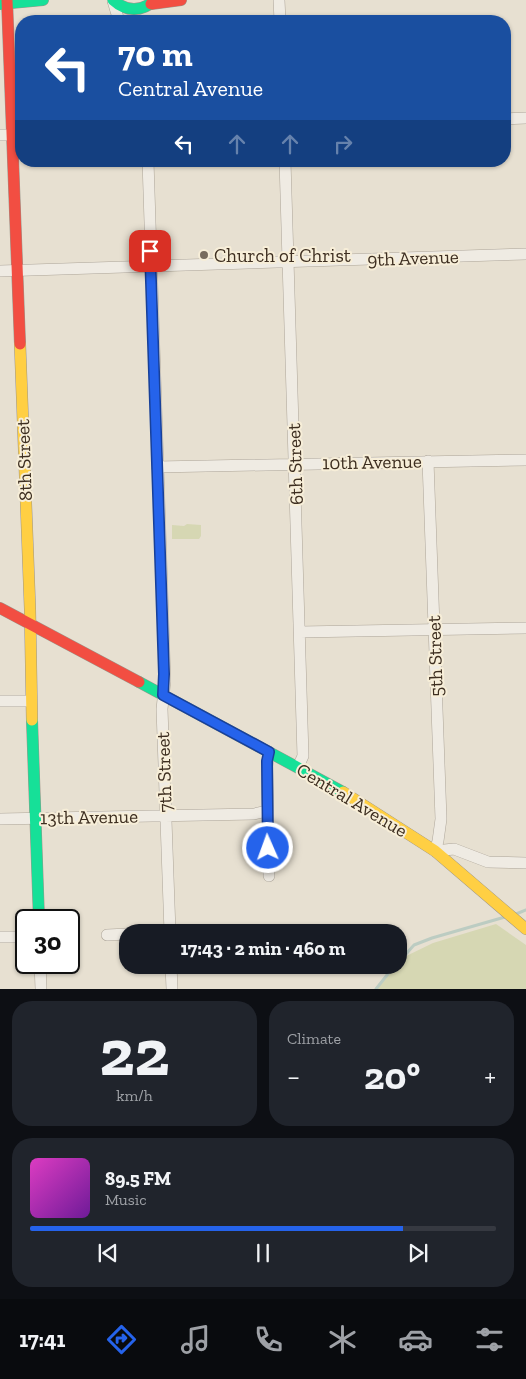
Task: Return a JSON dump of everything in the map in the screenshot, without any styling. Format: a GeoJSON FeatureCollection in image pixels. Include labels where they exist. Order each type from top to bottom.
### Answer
{"type":"FeatureCollection","features":[{"type":"Feature","properties":{"kind":"street"},"geometry":{"type":"LineString","coordinates":[[5,2],[44,0]]}},
{"type":"Feature","properties":{"kind":"street"},"geometry":{"type":"LineString","coordinates":[[113,0],[120,7],[138,10],[151,3],[181,0]]}},
{"type":"Feature","properties":{"kind":"street"},"geometry":{"type":"LineString","coordinates":[[113,0],[117,15]]}},
{"type":"Feature","properties":{"kind":"street"},"geometry":{"type":"LineString","coordinates":[[279,0],[280,15]]}},
{"type":"Feature","properties":{"kind":"street","name":"8th Street"},"geometry":{"type":"LineString","coordinates":[[5,2],[30,624],[39,909]]}},
{"type":"Feature","properties":{"kind":"street"},"geometry":{"type":"LineString","coordinates":[[146,15],[151,3]]}},
{"type":"Feature","properties":{"kind":"street"},"geometry":{"type":"LineString","coordinates":[[511,119],[526,118]]}},
{"type":"Feature","properties":{"kind":"street","name":"7th Street"},"geometry":{"type":"LineString","coordinates":[[148,167],[164,674],[162,709],[170,924]]}},
{"type":"Feature","properties":{"kind":"street","name":"6th Street"},"geometry":{"type":"LineString","coordinates":[[285,167],[303,756],[298,766]]}},
{"type":"Feature","properties":{"kind":"street","name":"9th Avenue"},"geometry":{"type":"LineString","coordinates":[[0,271],[526,254]]}},
{"type":"Feature","properties":{"kind":"street","name":"10th Avenue"},"geometry":{"type":"LineString","coordinates":[[158,467],[526,460]]}},
{"type":"Feature","properties":{"kind":"street","name":"5th Street"},"geometry":{"type":"LineString","coordinates":[[428,461],[441,819],[435,851]]}},
{"type":"Feature","properties":{"kind":"street","name":"Central Avenue"},"geometry":{"type":"LineString","coordinates":[[0,608],[298,766],[355,799],[435,851],[526,929]]}},
{"type":"Feature","properties":{"kind":"street"},"geometry":{"type":"LineString","coordinates":[[300,632],[526,628]]}},
{"type":"Feature","properties":{"kind":"street"},"geometry":{"type":"LineString","coordinates":[[0,701],[31,701]]}},
{"type":"Feature","properties":{"kind":"street"},"geometry":{"type":"LineString","coordinates":[[269,752],[267,761],[269,876]]}},
{"type":"Feature","properties":{"kind":"street","name":"13th Avenue"},"geometry":{"type":"LineString","coordinates":[[0,819],[254,814],[267,811]]}},
{"type":"Feature","properties":{"kind":"street"},"geometry":{"type":"LineString","coordinates":[[435,851],[454,849],[488,862],[526,863]]}},
{"type":"Feature","properties":{"kind":"street"},"geometry":{"type":"LineString","coordinates":[[107,935],[119,934]]}},
{"type":"Feature","properties":{"kind":"street"},"geometry":{"type":"LineString","coordinates":[[0,937],[15,937]]}},
{"type":"Feature","properties":{"kind":"street"},"geometry":{"type":"LineString","coordinates":[[40,974],[41,989]]}},
{"type":"Feature","properties":{"kind":"street"},"geometry":{"type":"LineString","coordinates":[[171,974],[172,989]]}},
{"type":"Feature","properties":{"kind":"green space"},"geometry":{"type":"Polygon","coordinates":[[[187,524],[201,525],[201,536],[199,539],[172,539],[172,525],[184,526],[187,524]]]}},
{"type":"Feature","properties":{"kind":"green space"},"geometry":{"type":"Polygon","coordinates":[[[496,924],[526,945],[526,989],[376,989],[386,974],[407,974],[407,956],[433,943],[496,924]]]}},
{"type":"Feature","properties":{"kind":"waterway"},"geometry":{"type":"LineString","coordinates":[[516,914],[526,910]]}},
{"type":"Feature","properties":{"kind":"waterway"},"geometry":{"type":"LineString","coordinates":[[407,953],[414,945],[432,938],[505,917]]}},
{"type":"Feature","properties":{"kind":"waterway"},"geometry":{"type":"LineString","coordinates":[[376,989],[388,974]]}},
{"type":"Feature","properties":{"kind":"traffic: fast"},"geometry":{"type":"LineString","coordinates":[[0,4],[43,0]]}},
{"type":"Feature","properties":{"kind":"traffic: fast"},"geometry":{"type":"LineString","coordinates":[[113,0],[123,7],[134,9],[145,7],[155,0]]}},
{"type":"Feature","properties":{"kind":"traffic: fast"},"geometry":{"type":"LineString","coordinates":[[139,682],[343,792]]}},
{"type":"Feature","properties":{"kind":"traffic: fast"},"geometry":{"type":"LineString","coordinates":[[32,720],[39,909]]}},
{"type":"Feature","properties":{"kind":"traffic: slow"},"geometry":{"type":"LineString","coordinates":[[20,344],[30,609],[32,720]]}},
{"type":"Feature","properties":{"kind":"traffic: slow"},"geometry":{"type":"LineString","coordinates":[[343,792],[435,851],[526,929]]}},
{"type":"Feature","properties":{"kind":"traffic: jam"},"geometry":{"type":"LineString","coordinates":[[7,0],[20,344]]}},
{"type":"Feature","properties":{"kind":"traffic: jam"},"geometry":{"type":"LineString","coordinates":[[151,4],[181,0]]}},
{"type":"Feature","properties":{"kind":"traffic: jam"},"geometry":{"type":"LineString","coordinates":[[0,608],[139,682]]}},
{"type":"Feature","properties":{"kind":"place","name":"Church of Christ"},"geometry":{"type":"Point","coordinates":[204,255]}},
{"type":"Feature","properties":{"kind":"route"},"geometry":{"type":"LineString","coordinates":[[150,251],[165,681],[163,695],[269,752],[267,761],[268,848]]}}]}
